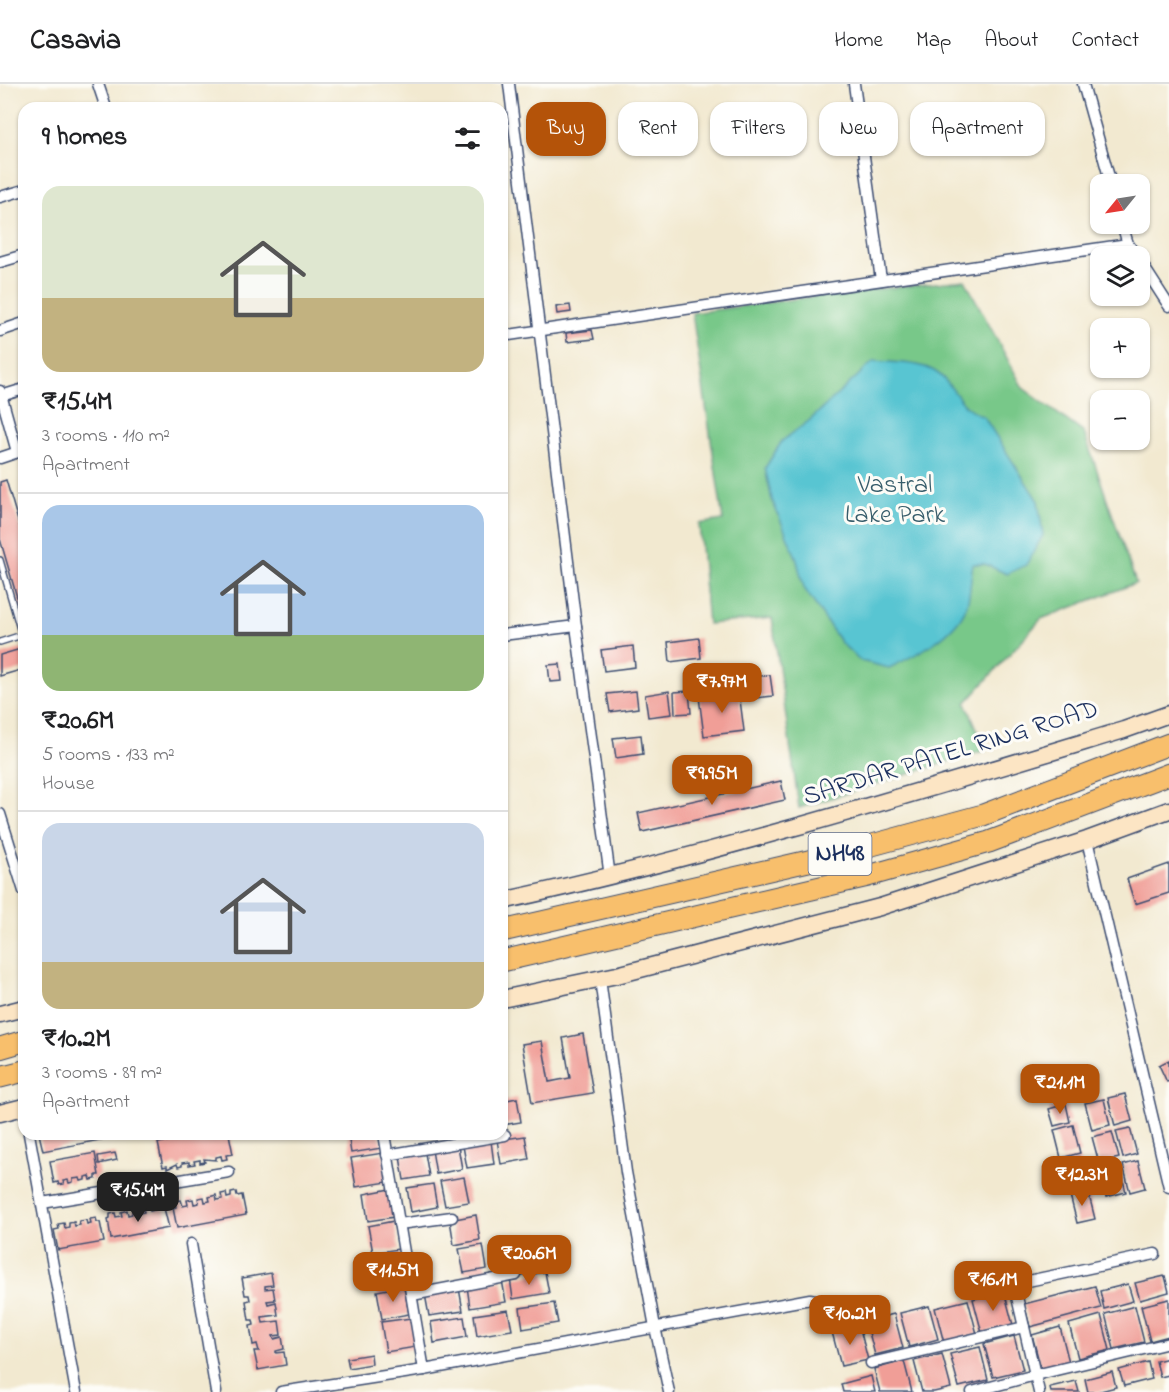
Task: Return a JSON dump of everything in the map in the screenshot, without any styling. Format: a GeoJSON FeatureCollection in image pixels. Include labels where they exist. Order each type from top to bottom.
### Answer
{"type":"FeatureCollection","features":[{"type":"Feature","properties":{"kind":"highway","name":"NH48"},"geometry":{"type":"LineString","coordinates":[[508,930],[839,854],[983,815],[1169,744]]}},
{"type":"Feature","properties":{"kind":"highway","name":"NH48"},"geometry":{"type":"LineString","coordinates":[[508,960],[857,878],[989,843],[1169,774]]}},
{"type":"Feature","properties":{"kind":"highway"},"geometry":{"type":"LineString","coordinates":[[0,1048],[18,1043]]}},
{"type":"Feature","properties":{"kind":"highway"},"geometry":{"type":"LineString","coordinates":[[0,1077],[18,1072]]}},
{"type":"Feature","properties":{"kind":"street"},"geometry":{"type":"LineString","coordinates":[[98,84],[104,102]]}},
{"type":"Feature","properties":{"kind":"street"},"geometry":{"type":"LineString","coordinates":[[509,84],[538,330],[610,877]]}},
{"type":"Feature","properties":{"kind":"street"},"geometry":{"type":"LineString","coordinates":[[854,84],[881,280]]}},
{"type":"Feature","properties":{"kind":"street"},"geometry":{"type":"LineString","coordinates":[[1083,84],[1108,174]]}},
{"type":"Feature","properties":{"kind":"street"},"geometry":{"type":"LineString","coordinates":[[0,197],[18,192]]}},
{"type":"Feature","properties":{"kind":"street"},"geometry":{"type":"LineString","coordinates":[[508,335],[1128,244],[1125,234]]}},
{"type":"Feature","properties":{"kind":"street"},"geometry":{"type":"LineString","coordinates":[[0,262],[18,257]]}},
{"type":"Feature","properties":{"kind":"street"},"geometry":{"type":"LineString","coordinates":[[1150,277],[1169,306]]}},
{"type":"Feature","properties":{"kind":"street"},"geometry":{"type":"LineString","coordinates":[[0,331],[18,325]]}},
{"type":"Feature","properties":{"kind":"street"},"geometry":{"type":"LineString","coordinates":[[18,389],[1,393],[18,442]]}},
{"type":"Feature","properties":{"kind":"street"},"geometry":{"type":"LineString","coordinates":[[0,458],[18,452]]}},
{"type":"Feature","properties":{"kind":"street"},"geometry":{"type":"LineString","coordinates":[[508,635],[576,626]]}},
{"type":"Feature","properties":{"kind":"street","name":"SARDAR PATEL RING ROAD"},"geometry":{"type":"LineString","coordinates":[[508,900],[610,877],[828,819],[1124,730],[1169,714]]}},
{"type":"Feature","properties":{"kind":"street"},"geometry":{"type":"LineString","coordinates":[[508,998],[600,979],[880,907],[1087,840],[1169,810]]}},
{"type":"Feature","properties":{"kind":"street"},"geometry":{"type":"LineString","coordinates":[[0,814],[18,872]]}},
{"type":"Feature","properties":{"kind":"street"},"geometry":{"type":"LineString","coordinates":[[1087,840],[1169,1187]]}},
{"type":"Feature","properties":{"kind":"street"},"geometry":{"type":"LineString","coordinates":[[600,979],[626,1172],[669,1392]]}},
{"type":"Feature","properties":{"kind":"street"},"geometry":{"type":"LineString","coordinates":[[0,1014],[18,1010]]}},
{"type":"Feature","properties":{"kind":"street"},"geometry":{"type":"LineString","coordinates":[[0,1113],[18,1108]]}},
{"type":"Feature","properties":{"kind":"street"},"geometry":{"type":"LineString","coordinates":[[30,1140],[76,1392]]}},
{"type":"Feature","properties":{"kind":"street"},"geometry":{"type":"LineString","coordinates":[[385,1140],[424,1370]]}},
{"type":"Feature","properties":{"kind":"street"},"geometry":{"type":"LineString","coordinates":[[387,1155],[476,1140]]}},
{"type":"Feature","properties":{"kind":"street"},"geometry":{"type":"LineString","coordinates":[[42,1203],[229,1172]]}},
{"type":"Feature","properties":{"kind":"street"},"geometry":{"type":"LineString","coordinates":[[399,1224],[452,1216]]}},
{"type":"Feature","properties":{"kind":"street"},"geometry":{"type":"LineString","coordinates":[[191,1244],[216,1392]]}},
{"type":"Feature","properties":{"kind":"street"},"geometry":{"type":"LineString","coordinates":[[1039,1392],[1014,1284],[1155,1254]]}},
{"type":"Feature","properties":{"kind":"street"},"geometry":{"type":"LineString","coordinates":[[412,1295],[516,1275]]}},
{"type":"Feature","properties":{"kind":"street"},"geometry":{"type":"LineString","coordinates":[[281,1392],[424,1370],[810,1299],[831,1303]]}},
{"type":"Feature","properties":{"kind":"street"},"geometry":{"type":"LineString","coordinates":[[871,1363],[1024,1327]]}},
{"type":"Feature","properties":{"kind":"street"},"geometry":{"type":"LineString","coordinates":[[972,1392],[1169,1343]]}},
{"type":"Feature","properties":{"kind":"lane"},"geometry":{"type":"LineString","coordinates":[[0,560],[18,619]]}},
{"type":"Feature","properties":{"kind":"lane"},"geometry":{"type":"LineString","coordinates":[[0,642],[18,637]]}},
{"type":"Feature","properties":{"kind":"green space","name":"Vastral Lake Park"},"geometry":{"type":"Polygon","coordinates":[[[965,280],[1023,388],[1084,433],[1136,583],[1041,619],[966,703],[986,750],[799,808],[772,618],[708,624],[699,524],[723,520],[692,313],[840,293],[965,280]]]}},
{"type":"Feature","properties":{"kind":"water"},"geometry":{"type":"Polygon","coordinates":[[[874,361],[912,364],[938,373],[964,404],[984,417],[1038,501],[1043,535],[1026,565],[1007,574],[985,564],[973,564],[968,602],[953,627],[933,644],[889,668],[861,661],[841,643],[804,588],[796,557],[772,500],[765,468],[782,441],[810,420],[874,361]]]}},
{"type":"Feature","properties":{"kind":"building"},"geometry":{"type":"Polygon","coordinates":[[[570,305],[571,312],[557,314],[556,307],[570,305]]]}},
{"type":"Feature","properties":{"kind":"building"},"geometry":{"type":"Polygon","coordinates":[[[592,330],[594,339],[567,342],[566,333],[592,330]]]}},
{"type":"Feature","properties":{"kind":"building"},"geometry":{"type":"Polygon","coordinates":[[[6,480],[18,521],[18,601],[0,539],[0,482],[6,480]]]}},
{"type":"Feature","properties":{"kind":"building"},"geometry":{"type":"Polygon","coordinates":[[[699,638],[701,658],[670,662],[668,642],[699,638]]]}},
{"type":"Feature","properties":{"kind":"building"},"geometry":{"type":"Polygon","coordinates":[[[633,646],[635,667],[604,671],[601,650],[633,646]]]}},
{"type":"Feature","properties":{"kind":"building"},"geometry":{"type":"Polygon","coordinates":[[[18,650],[18,671],[0,676],[0,655],[18,650]]]}},
{"type":"Feature","properties":{"kind":"building"},"geometry":{"type":"Polygon","coordinates":[[[560,664],[562,681],[550,682],[548,665],[560,664]]]}},
{"type":"Feature","properties":{"kind":"building"},"geometry":{"type":"Polygon","coordinates":[[[770,675],[773,696],[746,699],[743,678],[770,675]]]}},
{"type":"Feature","properties":{"kind":"building"},"geometry":{"type":"Polygon","coordinates":[[[636,691],[638,708],[610,712],[607,694],[636,691]]]}},
{"type":"Feature","properties":{"kind":"building"},"geometry":{"type":"Polygon","coordinates":[[[669,691],[672,714],[648,717],[645,695],[669,691]]]}},
{"type":"Feature","properties":{"kind":"building"},"geometry":{"type":"Polygon","coordinates":[[[689,691],[691,713],[675,714],[674,692],[689,691]]]}},
{"type":"Feature","properties":{"kind":"building"},"geometry":{"type":"Polygon","coordinates":[[[739,692],[744,731],[704,736],[699,697],[739,692]]]}},
{"type":"Feature","properties":{"kind":"building"},"geometry":{"type":"Polygon","coordinates":[[[641,735],[643,754],[616,758],[613,738],[641,735]]]}},
{"type":"Feature","properties":{"kind":"building"},"geometry":{"type":"Polygon","coordinates":[[[781,781],[785,800],[642,832],[638,813],[781,781]]]}},
{"type":"Feature","properties":{"kind":"building"},"geometry":{"type":"Polygon","coordinates":[[[1169,864],[1169,893],[1135,904],[1127,879],[1169,864]]]}},
{"type":"Feature","properties":{"kind":"building"},"geometry":{"type":"Polygon","coordinates":[[[583,1034],[593,1093],[532,1103],[522,1044],[542,1041],[549,1082],[570,1078],[563,1038],[583,1034]]]}},
{"type":"Feature","properties":{"kind":"building"},"geometry":{"type":"Polygon","coordinates":[[[1169,1060],[1169,1081],[1167,1082],[1159,1065],[1169,1060]]]}},
{"type":"Feature","properties":{"kind":"building"},"geometry":{"type":"Polygon","coordinates":[[[1125,1094],[1132,1121],[1115,1126],[1108,1098],[1125,1094]]]}},
{"type":"Feature","properties":{"kind":"building"},"geometry":{"type":"Polygon","coordinates":[[[517,1098],[521,1122],[508,1124],[508,1100],[517,1098]]]}},
{"type":"Feature","properties":{"kind":"building"},"geometry":{"type":"Polygon","coordinates":[[[1104,1099],[1110,1125],[1092,1130],[1085,1103],[1104,1099]]]}},
{"type":"Feature","properties":{"kind":"building"},"geometry":{"type":"Polygon","coordinates":[[[1066,1104],[1070,1122],[1054,1126],[1049,1109],[1066,1104]]]}},
{"type":"Feature","properties":{"kind":"building"},"geometry":{"type":"Polygon","coordinates":[[[1073,1125],[1080,1153],[1061,1158],[1054,1130],[1073,1125]]]}},
{"type":"Feature","properties":{"kind":"building"},"geometry":{"type":"Polygon","coordinates":[[[1130,1128],[1137,1154],[1123,1158],[1116,1131],[1130,1128]]]}},
{"type":"Feature","properties":{"kind":"building"},"geometry":{"type":"Polygon","coordinates":[[[1112,1132],[1119,1158],[1099,1163],[1092,1137],[1112,1132]]]}},
{"type":"Feature","properties":{"kind":"building"},"geometry":{"type":"Polygon","coordinates":[[[525,1136],[529,1159],[501,1164],[497,1140],[525,1136]]]}},
{"type":"Feature","properties":{"kind":"building"},"geometry":{"type":"Polygon","coordinates":[[[40,1140],[100,1140],[43,1151],[40,1140]]]}},
{"type":"Feature","properties":{"kind":"building"},"geometry":{"type":"Polygon","coordinates":[[[175,1140],[230,1140],[233,1154],[226,1155],[227,1159],[222,1160],[221,1156],[216,1157],[216,1160],[204,1159],[205,1162],[194,1161],[195,1164],[189,1165],[189,1162],[182,1163],[182,1166],[178,1167],[177,1164],[167,1169],[167,1166],[163,1167],[158,1143],[175,1140]]]}},
{"type":"Feature","properties":{"kind":"building"},"geometry":{"type":"Polygon","coordinates":[[[349,1140],[381,1140],[382,1148],[351,1153],[349,1140]]]}},
{"type":"Feature","properties":{"kind":"building"},"geometry":{"type":"Polygon","coordinates":[[[491,1141],[494,1164],[467,1168],[463,1146],[491,1141]]]}},
{"type":"Feature","properties":{"kind":"building"},"geometry":{"type":"Polygon","coordinates":[[[458,1146],[462,1169],[436,1174],[432,1150],[458,1146]]]}},
{"type":"Feature","properties":{"kind":"building"},"geometry":{"type":"Polygon","coordinates":[[[95,1153],[99,1175],[96,1175],[96,1179],[91,1180],[90,1176],[81,1181],[80,1178],[73,1179],[73,1182],[69,1183],[68,1180],[63,1181],[64,1184],[59,1185],[58,1182],[54,1183],[50,1161],[95,1153]]]}},
{"type":"Feature","properties":{"kind":"building"},"geometry":{"type":"Polygon","coordinates":[[[115,1153],[117,1160],[99,1164],[98,1156],[115,1153]]]}},
{"type":"Feature","properties":{"kind":"building"},"geometry":{"type":"Polygon","coordinates":[[[383,1153],[388,1182],[356,1187],[351,1158],[383,1153]]]}},
{"type":"Feature","properties":{"kind":"building"},"geometry":{"type":"Polygon","coordinates":[[[425,1153],[429,1176],[404,1180],[400,1157],[425,1153]]]}},
{"type":"Feature","properties":{"kind":"building"},"geometry":{"type":"Polygon","coordinates":[[[1079,1157],[1086,1186],[1069,1190],[1062,1161],[1079,1157]]]}},
{"type":"Feature","properties":{"kind":"building"},"geometry":{"type":"Polygon","coordinates":[[[1138,1161],[1145,1188],[1130,1192],[1123,1165],[1138,1161]]]}},
{"type":"Feature","properties":{"kind":"building"},"geometry":{"type":"Polygon","coordinates":[[[1119,1165],[1126,1192],[1106,1197],[1099,1170],[1119,1165]]]}},
{"type":"Feature","properties":{"kind":"building"},"geometry":{"type":"Polygon","coordinates":[[[464,1177],[469,1202],[445,1206],[440,1181],[464,1177]]]}},
{"type":"Feature","properties":{"kind":"building"},"geometry":{"type":"Polygon","coordinates":[[[433,1184],[437,1207],[411,1212],[407,1188],[433,1184]]]}},
{"type":"Feature","properties":{"kind":"building"},"geometry":{"type":"Polygon","coordinates":[[[390,1189],[394,1217],[368,1221],[364,1194],[390,1189]]]}},
{"type":"Feature","properties":{"kind":"building"},"geometry":{"type":"Polygon","coordinates":[[[1088,1191],[1095,1219],[1077,1223],[1070,1195],[1088,1191]]]}},
{"type":"Feature","properties":{"kind":"building"},"geometry":{"type":"Polygon","coordinates":[[[236,1192],[237,1196],[242,1195],[246,1215],[177,1228],[173,1208],[176,1207],[175,1201],[181,1200],[183,1206],[188,1205],[187,1200],[193,1199],[194,1204],[199,1203],[198,1198],[204,1197],[205,1202],[210,1201],[209,1197],[216,1195],[217,1200],[222,1199],[221,1194],[226,1193],[227,1198],[231,1197],[231,1193],[236,1192]]]}},
{"type":"Feature","properties":{"kind":"building"},"geometry":{"type":"Polygon","coordinates":[[[160,1206],[161,1209],[164,1208],[169,1228],[111,1239],[108,1219],[110,1214],[115,1213],[116,1217],[122,1216],[121,1212],[127,1210],[128,1215],[138,1209],[139,1213],[144,1212],[143,1208],[149,1207],[150,1211],[160,1206]]]}},
{"type":"Feature","properties":{"kind":"building"},"geometry":{"type":"Polygon","coordinates":[[[476,1215],[480,1240],[454,1245],[450,1220],[476,1215]]]}},
{"type":"Feature","properties":{"kind":"building"},"geometry":{"type":"Polygon","coordinates":[[[96,1218],[97,1222],[100,1222],[104,1242],[58,1250],[54,1230],[59,1229],[58,1224],[64,1223],[65,1228],[69,1227],[69,1223],[74,1222],[75,1226],[80,1225],[79,1221],[86,1220],[87,1224],[91,1223],[90,1219],[96,1218]]]}},
{"type":"Feature","properties":{"kind":"building"},"geometry":{"type":"Polygon","coordinates":[[[394,1221],[399,1249],[373,1253],[368,1226],[394,1221]]]}},
{"type":"Feature","properties":{"kind":"building"},"geometry":{"type":"Polygon","coordinates":[[[483,1245],[487,1269],[464,1273],[459,1249],[483,1245]]]}},
{"type":"Feature","properties":{"kind":"building"},"geometry":{"type":"Polygon","coordinates":[[[400,1253],[404,1282],[378,1286],[373,1257],[400,1253]]]}},
{"type":"Feature","properties":{"kind":"building"},"geometry":{"type":"Polygon","coordinates":[[[545,1272],[549,1293],[513,1299],[510,1278],[545,1272]]]}},
{"type":"Feature","properties":{"kind":"building"},"geometry":{"type":"Polygon","coordinates":[[[271,1273],[273,1285],[265,1286],[265,1289],[273,1288],[275,1300],[267,1301],[268,1304],[276,1302],[278,1315],[262,1317],[263,1323],[279,1321],[281,1335],[273,1336],[274,1339],[282,1337],[284,1349],[276,1353],[284,1352],[286,1365],[258,1370],[254,1351],[259,1351],[257,1344],[253,1345],[250,1326],[254,1325],[253,1320],[249,1320],[246,1301],[250,1300],[249,1295],[245,1295],[242,1278],[271,1273]]]}},
{"type":"Feature","properties":{"kind":"building"},"geometry":{"type":"Polygon","coordinates":[[[1165,1276],[1169,1292],[1140,1300],[1135,1283],[1165,1276]]]}},
{"type":"Feature","properties":{"kind":"building"},"geometry":{"type":"Polygon","coordinates":[[[502,1280],[506,1302],[470,1308],[467,1286],[502,1280]]]}},
{"type":"Feature","properties":{"kind":"building"},"geometry":{"type":"Polygon","coordinates":[[[1128,1284],[1133,1301],[1104,1309],[1100,1291],[1128,1284]]]}},
{"type":"Feature","properties":{"kind":"building"},"geometry":{"type":"Polygon","coordinates":[[[404,1286],[409,1314],[382,1319],[377,1291],[404,1286]]]}},
{"type":"Feature","properties":{"kind":"building"},"geometry":{"type":"Polygon","coordinates":[[[1095,1286],[1101,1308],[1030,1327],[1024,1304],[1095,1286]]]}},
{"type":"Feature","properties":{"kind":"building"},"geometry":{"type":"Polygon","coordinates":[[[459,1288],[463,1311],[429,1316],[425,1294],[459,1288]]]}},
{"type":"Feature","properties":{"kind":"building"},"geometry":{"type":"Polygon","coordinates":[[[1004,1291],[1013,1325],[982,1333],[973,1299],[1004,1291]]]}},
{"type":"Feature","properties":{"kind":"building"},"geometry":{"type":"Polygon","coordinates":[[[1169,1299],[1169,1336],[1150,1341],[1141,1306],[1169,1299]]]}},
{"type":"Feature","properties":{"kind":"building"},"geometry":{"type":"Polygon","coordinates":[[[968,1300],[977,1334],[944,1343],[935,1308],[968,1300]]]}},
{"type":"Feature","properties":{"kind":"building"},"geometry":{"type":"Polygon","coordinates":[[[554,1303],[558,1323],[523,1329],[520,1308],[554,1303]]]}},
{"type":"Feature","properties":{"kind":"building"},"geometry":{"type":"Polygon","coordinates":[[[929,1306],[938,1339],[909,1347],[900,1313],[929,1306]]]}},
{"type":"Feature","properties":{"kind":"building"},"geometry":{"type":"Polygon","coordinates":[[[1135,1306],[1144,1342],[1114,1349],[1105,1314],[1135,1306]]]}},
{"type":"Feature","properties":{"kind":"building"},"geometry":{"type":"Polygon","coordinates":[[[508,1310],[512,1330],[477,1336],[474,1315],[508,1310]]]}},
{"type":"Feature","properties":{"kind":"building"},"geometry":{"type":"Polygon","coordinates":[[[894,1314],[903,1348],[875,1355],[866,1321],[894,1314]]]}},
{"type":"Feature","properties":{"kind":"building"},"geometry":{"type":"Polygon","coordinates":[[[1101,1315],[1110,1350],[1078,1358],[1069,1324],[1101,1315]]]}},
{"type":"Feature","properties":{"kind":"building"},"geometry":{"type":"Polygon","coordinates":[[[464,1317],[467,1337],[434,1343],[431,1322],[464,1317]]]}},
{"type":"Feature","properties":{"kind":"building"},"geometry":{"type":"Polygon","coordinates":[[[411,1318],[416,1347],[386,1352],[381,1322],[411,1318]]]}},
{"type":"Feature","properties":{"kind":"building"},"geometry":{"type":"Polygon","coordinates":[[[859,1325],[868,1360],[841,1366],[832,1332],[859,1325]]]}},
{"type":"Feature","properties":{"kind":"building"},"geometry":{"type":"Polygon","coordinates":[[[1060,1327],[1069,1362],[1041,1369],[1032,1335],[1060,1327]]]}},
{"type":"Feature","properties":{"kind":"building"},"geometry":{"type":"Polygon","coordinates":[[[1014,1336],[1023,1370],[993,1377],[984,1344],[1014,1336]]]}},
{"type":"Feature","properties":{"kind":"building"},"geometry":{"type":"Polygon","coordinates":[[[980,1347],[988,1380],[959,1387],[950,1354],[980,1347]]]}},
{"type":"Feature","properties":{"kind":"building"},"geometry":{"type":"Polygon","coordinates":[[[371,1354],[372,1364],[349,1368],[347,1358],[371,1354]]]}},
{"type":"Feature","properties":{"kind":"building"},"geometry":{"type":"Polygon","coordinates":[[[942,1354],[951,1388],[922,1392],[914,1361],[942,1354]]]}},
{"type":"Feature","properties":{"kind":"building"},"geometry":{"type":"Polygon","coordinates":[[[1169,1358],[1169,1375],[1160,1377],[1156,1361],[1169,1358]]]}},
{"type":"Feature","properties":{"kind":"building"},"geometry":{"type":"Polygon","coordinates":[[[904,1361],[912,1392],[880,1392],[874,1369],[904,1361]]]}},
{"type":"Feature","properties":{"kind":"building"},"geometry":{"type":"Polygon","coordinates":[[[1148,1362],[1152,1379],[1124,1386],[1119,1370],[1148,1362]]]}},
{"type":"Feature","properties":{"kind":"building"},"geometry":{"type":"Polygon","coordinates":[[[1112,1372],[1116,1387],[1088,1392],[1085,1379],[1112,1372]]]}},
{"type":"Feature","properties":{"kind":"building"},"geometry":{"type":"Polygon","coordinates":[[[871,1376],[875,1392],[843,1392],[841,1384],[871,1376]]]}},
{"type":"Feature","properties":{"kind":"building"},"geometry":{"type":"Polygon","coordinates":[[[1076,1381],[1079,1392],[1051,1392],[1050,1387],[1076,1381]]]}}]}
